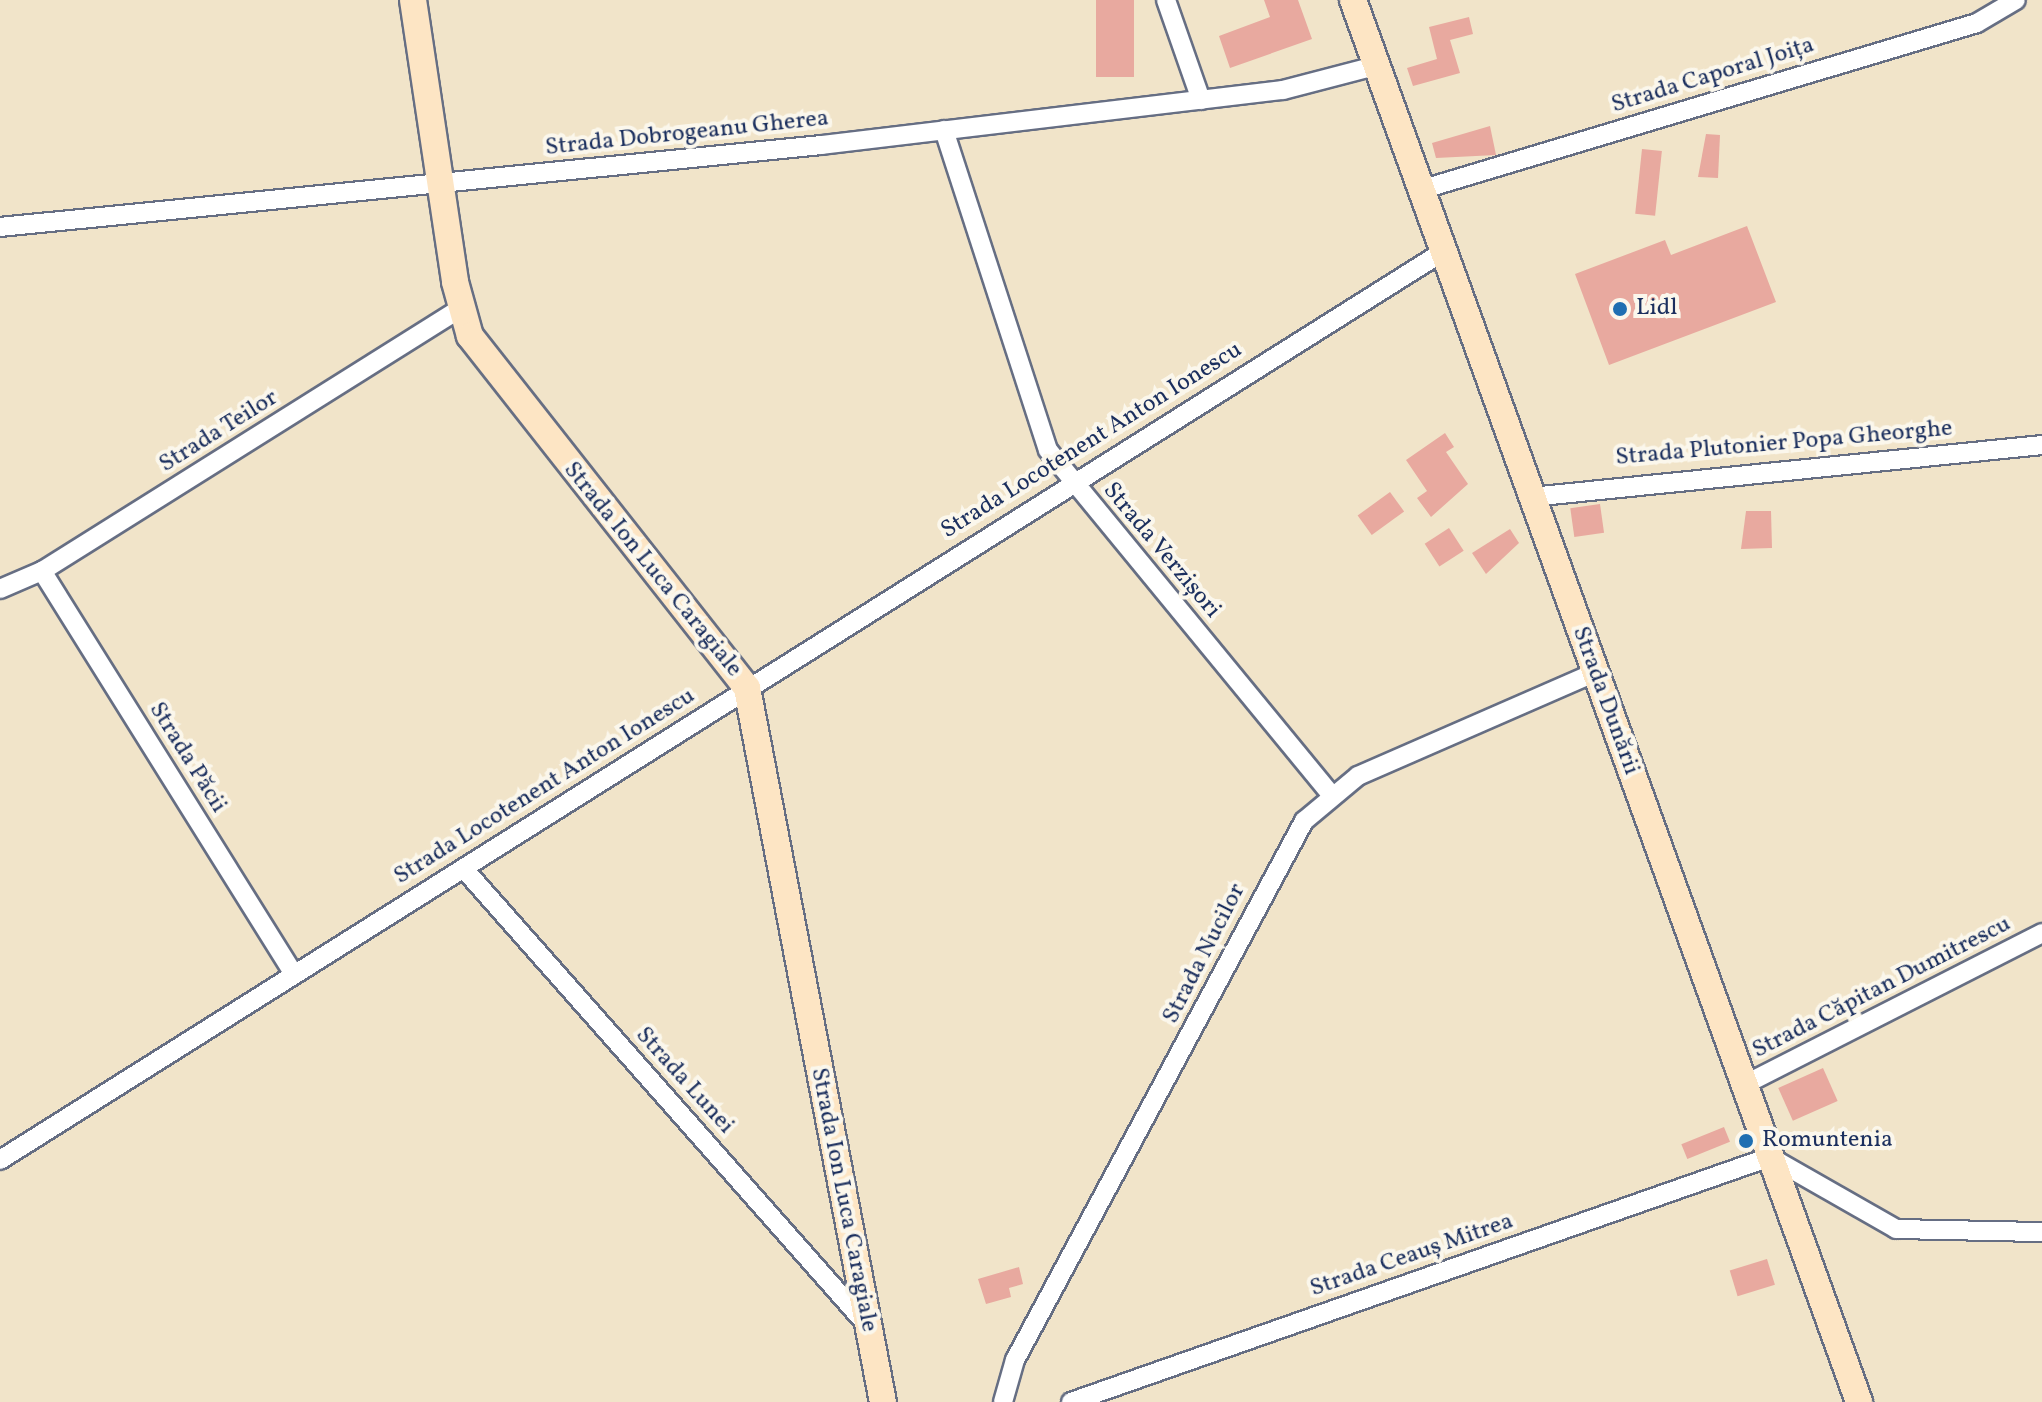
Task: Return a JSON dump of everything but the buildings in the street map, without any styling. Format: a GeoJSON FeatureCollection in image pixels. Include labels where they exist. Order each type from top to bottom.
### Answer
{"type":"FeatureCollection","features":[{"type":"Feature","properties":{"kind":"street","name":"Strada Ion Luca Caragiale"},"geometry":{"type":"LineString","coordinates":[[413,0],[460,309],[483,357],[747,688],[883,1402]]}},
{"type":"Feature","properties":{"kind":"street"},"geometry":{"type":"LineString","coordinates":[[1166,0],[1201,100]]}},
{"type":"Feature","properties":{"kind":"street","name":"Strada Dunării"},"geometry":{"type":"LineString","coordinates":[[1353,0],[1441,253],[1859,1402]]}},
{"type":"Feature","properties":{"kind":"street","name":"Strada Caporal Joița"},"geometry":{"type":"LineString","coordinates":[[1420,190],[1977,23],[2016,0]]}},
{"type":"Feature","properties":{"kind":"street","name":"Strada Dobrogeanu Gherea"},"geometry":{"type":"LineString","coordinates":[[0,227],[440,185],[1201,100],[1322,84],[1375,66]]}},
{"type":"Feature","properties":{"kind":"street","name":"Strada Verzișori"},"geometry":{"type":"LineString","coordinates":[[944,130],[1030,405],[1070,482],[1330,793]]}},
{"type":"Feature","properties":{"kind":"street","name":"Strada Locotenent Anton Ionescu"},"geometry":{"type":"LineString","coordinates":[[0,1160],[292,971],[464,869],[1070,482],[1441,253]]}},
{"type":"Feature","properties":{"kind":"street","name":"Strada Teilor"},"geometry":{"type":"LineString","coordinates":[[0,589],[42,571],[460,309]]}},
{"type":"Feature","properties":{"kind":"street","name":"Strada Plutonier Popa Gheorghe"},"geometry":{"type":"LineString","coordinates":[[1531,497],[2042,445]]}},
{"type":"Feature","properties":{"kind":"street","name":"Strada Păcii"},"geometry":{"type":"LineString","coordinates":[[42,571],[292,971]]}},
{"type":"Feature","properties":{"kind":"street","name":"Strada Nucilor"},"geometry":{"type":"LineString","coordinates":[[1003,1402],[1015,1360],[1281,857],[1330,793],[1594,673]]}},
{"type":"Feature","properties":{"kind":"street","name":"Strada Lunei"},"geometry":{"type":"LineString","coordinates":[[464,869],[867,1325]]}},
{"type":"Feature","properties":{"kind":"street","name":"Strada Căpitan Dumitrescu"},"geometry":{"type":"LineString","coordinates":[[1744,1085],[2042,933]]}},
{"type":"Feature","properties":{"kind":"street"},"geometry":{"type":"LineString","coordinates":[[1770,1157],[1896,1229],[2042,1232]]}},
{"type":"Feature","properties":{"kind":"street","name":"Strada Ceauș Mitrea"},"geometry":{"type":"LineString","coordinates":[[1071,1402],[1770,1157]]}},
{"type":"Feature","properties":{"kind":"place","name":"Lidl"},"geometry":{"type":"Point","coordinates":[1620,309]}},
{"type":"Feature","properties":{"kind":"place","name":"Romuntenia"},"geometry":{"type":"Point","coordinates":[1746,1141]}}]}
